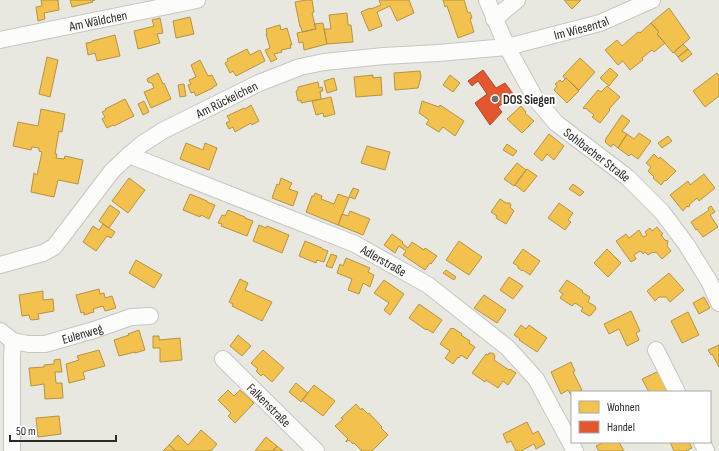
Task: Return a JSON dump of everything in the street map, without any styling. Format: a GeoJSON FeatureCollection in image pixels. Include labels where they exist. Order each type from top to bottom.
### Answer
{"type":"FeatureCollection","features":[{"type":"Feature","properties":{"kind":"street","name":"Am Wäldchen"},"geometry":{"type":"LineString","coordinates":[[0,40],[197,0]]}},
{"type":"Feature","properties":{"kind":"street","name":"Sohlbacher Straße"},"geometry":{"type":"LineString","coordinates":[[487,0],[507,47],[535,98],[556,123],[627,177],[662,212],[686,244],[709,281],[719,302]]}},
{"type":"Feature","properties":{"kind":"street"},"geometry":{"type":"LineString","coordinates":[[494,19],[517,0]]}},
{"type":"Feature","properties":{"kind":"street","name":"Im Wiesental"},"geometry":{"type":"LineString","coordinates":[[507,47],[600,23],[652,0]]}},
{"type":"Feature","properties":{"kind":"street","name":"Am Rückelchen"},"geometry":{"type":"LineString","coordinates":[[0,266],[43,253],[54,247],[112,171],[142,144],[164,130],[259,82],[300,67],[324,62],[507,47]]}},
{"type":"Feature","properties":{"kind":"street","name":"Adlerstraße"},"geometry":{"type":"LineString","coordinates":[[129,155],[355,244],[428,286],[508,348],[536,379],[575,451]]}},
{"type":"Feature","properties":{"kind":"street","name":"Eulenweg"},"geometry":{"type":"LineString","coordinates":[[0,331],[13,341],[29,344],[45,344],[94,330],[131,317],[150,316]]}},
{"type":"Feature","properties":{"kind":"street"},"geometry":{"type":"LineString","coordinates":[[12,451],[13,341]]}},
{"type":"Feature","properties":{"kind":"street"},"geometry":{"type":"LineString","coordinates":[[656,350],[676,391]]}},
{"type":"Feature","properties":{"kind":"street","name":"Falkenstraße"},"geometry":{"type":"LineString","coordinates":[[223,359],[316,451]]}},
{"type":"Feature","properties":{"kind":"building: Wohnen"},"geometry":{"type":"Polygon","coordinates":[[[41,0],[58,0],[59,10],[44,13],[45,19],[38,21],[36,7],[42,6],[41,0]]]}},
{"type":"Feature","properties":{"kind":"building: Wohnen"},"geometry":{"type":"Polygon","coordinates":[[[70,0],[95,0],[92,1],[93,2],[72,7],[70,0]]]}},
{"type":"Feature","properties":{"kind":"building: Wohnen"},"geometry":{"type":"Polygon","coordinates":[[[312,0],[314,12],[312,13],[316,29],[302,32],[295,2],[312,0]]]}},
{"type":"Feature","properties":{"kind":"building: Wohnen"},"geometry":{"type":"Polygon","coordinates":[[[379,0],[409,0],[414,13],[397,21],[390,6],[377,12],[382,26],[369,31],[361,12],[381,5],[379,0]]]}},
{"type":"Feature","properties":{"kind":"building: Wohnen"},"geometry":{"type":"Polygon","coordinates":[[[443,0],[464,0],[468,13],[470,12],[472,18],[470,19],[474,32],[458,38],[447,6],[445,7],[443,0]]]}},
{"type":"Feature","properties":{"kind":"building: Wohnen"},"geometry":{"type":"Polygon","coordinates":[[[564,0],[581,0],[572,9],[564,0]]]}},
{"type":"Feature","properties":{"kind":"building: Wohnen"},"geometry":{"type":"Polygon","coordinates":[[[669,8],[690,38],[673,53],[657,34],[659,32],[651,23],[669,8]]]}},
{"type":"Feature","properties":{"kind":"building: Wohnen"},"geometry":{"type":"Polygon","coordinates":[[[347,13],[348,25],[351,25],[353,42],[327,44],[324,29],[331,29],[329,15],[347,13]]]}},
{"type":"Feature","properties":{"kind":"building: Wohnen"},"geometry":{"type":"Polygon","coordinates":[[[190,17],[194,34],[176,38],[173,21],[190,17]]]}},
{"type":"Feature","properties":{"kind":"building: Wohnen"},"geometry":{"type":"Polygon","coordinates":[[[160,18],[163,33],[157,34],[160,43],[138,49],[134,31],[154,26],[152,20],[160,18]]]}},
{"type":"Feature","properties":{"kind":"building: Wohnen"},"geometry":{"type":"Polygon","coordinates":[[[323,23],[327,44],[304,50],[303,42],[299,43],[297,33],[316,29],[314,24],[323,23]]]}},
{"type":"Feature","properties":{"kind":"building: Wohnen"},"geometry":{"type":"Polygon","coordinates":[[[651,23],[659,32],[657,34],[665,43],[654,52],[652,50],[642,58],[643,60],[630,70],[623,61],[618,65],[605,50],[617,40],[622,46],[651,23]]]}},
{"type":"Feature","properties":{"kind":"building: Wohnen"},"geometry":{"type":"Polygon","coordinates":[[[280,25],[281,30],[287,28],[292,45],[290,45],[291,48],[281,50],[282,52],[274,54],[277,59],[271,62],[265,50],[270,48],[266,29],[280,25]]]}},
{"type":"Feature","properties":{"kind":"building: Wohnen"},"geometry":{"type":"Polygon","coordinates":[[[115,35],[120,56],[97,61],[95,53],[88,55],[86,43],[115,35]]]}},
{"type":"Feature","properties":{"kind":"building: Wohnen"},"geometry":{"type":"Polygon","coordinates":[[[683,44],[688,49],[678,57],[674,52],[683,44]]]}},
{"type":"Feature","properties":{"kind":"building: Wohnen"},"geometry":{"type":"Polygon","coordinates":[[[247,49],[250,55],[260,50],[265,61],[236,76],[233,71],[230,73],[225,63],[228,61],[227,59],[247,49]]]}},
{"type":"Feature","properties":{"kind":"building: Wohnen"},"geometry":{"type":"Polygon","coordinates":[[[688,49],[692,54],[682,62],[678,57],[688,49]]]}},
{"type":"Feature","properties":{"kind":"building: Wohnen"},"geometry":{"type":"Polygon","coordinates":[[[47,57],[58,60],[50,97],[39,94],[47,57]]]}},
{"type":"Feature","properties":{"kind":"building: Wohnen"},"geometry":{"type":"Polygon","coordinates":[[[580,58],[595,72],[579,90],[563,76],[580,58]]]}},
{"type":"Feature","properties":{"kind":"building: Wohnen"},"geometry":{"type":"Polygon","coordinates":[[[200,60],[208,76],[212,75],[217,85],[196,96],[194,92],[191,93],[188,85],[191,84],[189,80],[196,77],[191,65],[200,60]]]}},
{"type":"Feature","properties":{"kind":"building: Wohnen"},"geometry":{"type":"Polygon","coordinates":[[[610,68],[618,75],[609,86],[600,78],[610,68]]]}},
{"type":"Feature","properties":{"kind":"building: Wohnen"},"geometry":{"type":"Polygon","coordinates":[[[420,71],[421,77],[418,88],[395,90],[394,73],[420,71]]]}},
{"type":"Feature","properties":{"kind":"building: Wohnen"},"geometry":{"type":"Polygon","coordinates":[[[158,73],[171,99],[151,108],[144,92],[154,88],[152,83],[148,82],[147,79],[158,73]]]}},
{"type":"Feature","properties":{"kind":"building: Wohnen"},"geometry":{"type":"Polygon","coordinates":[[[717,73],[719,76],[719,96],[705,107],[693,91],[717,73]]]}},
{"type":"Feature","properties":{"kind":"building: Wohnen"},"geometry":{"type":"Polygon","coordinates":[[[373,75],[373,78],[381,77],[382,95],[356,97],[354,77],[373,75]]]}},
{"type":"Feature","properties":{"kind":"building: Wohnen"},"geometry":{"type":"Polygon","coordinates":[[[450,75],[460,83],[453,92],[443,85],[450,75]]]}},
{"type":"Feature","properties":{"kind":"building: Wohnen"},"geometry":{"type":"Polygon","coordinates":[[[334,78],[337,90],[327,93],[324,81],[334,78]]]}},
{"type":"Feature","properties":{"kind":"building: Wohnen"},"geometry":{"type":"Polygon","coordinates":[[[566,78],[579,91],[567,103],[554,90],[557,86],[555,84],[560,80],[562,82],[566,78]]]}},
{"type":"Feature","properties":{"kind":"building: Wohnen"},"geometry":{"type":"Polygon","coordinates":[[[318,82],[319,88],[322,87],[323,91],[320,91],[321,99],[301,103],[301,100],[298,101],[296,91],[298,90],[298,87],[318,82]]]}},
{"type":"Feature","properties":{"kind":"building: Wohnen"},"geometry":{"type":"Polygon","coordinates":[[[184,84],[186,96],[180,97],[178,85],[184,84]]]}},
{"type":"Feature","properties":{"kind":"building: Wohnen"},"geometry":{"type":"Polygon","coordinates":[[[607,86],[620,97],[609,109],[610,110],[600,123],[592,117],[594,115],[583,108],[598,90],[601,92],[607,86]]]}},
{"type":"Feature","properties":{"kind":"building: Wohnen"},"geometry":{"type":"Polygon","coordinates":[[[331,97],[335,114],[324,117],[323,113],[316,115],[312,101],[331,97]]]}},
{"type":"Feature","properties":{"kind":"building: Wohnen"},"geometry":{"type":"Polygon","coordinates":[[[125,99],[134,116],[107,128],[102,119],[105,117],[102,112],[125,99]]]}},
{"type":"Feature","properties":{"kind":"building: Wohnen"},"geometry":{"type":"Polygon","coordinates":[[[144,101],[149,112],[143,115],[138,104],[144,101]]]}},
{"type":"Feature","properties":{"kind":"building: Wohnen"},"geometry":{"type":"Polygon","coordinates":[[[422,101],[439,107],[440,105],[464,121],[455,136],[443,127],[439,132],[426,124],[429,120],[419,113],[422,101]]]}},
{"type":"Feature","properties":{"kind":"building: Wohnen"},"geometry":{"type":"Polygon","coordinates":[[[251,105],[259,121],[252,125],[251,123],[235,132],[233,127],[229,129],[226,123],[230,121],[227,116],[251,105]]]}},
{"type":"Feature","properties":{"kind":"building: Wohnen"},"geometry":{"type":"Polygon","coordinates":[[[521,106],[526,112],[525,113],[534,121],[522,133],[507,119],[521,106]]]}},
{"type":"Feature","properties":{"kind":"building: Wohnen"},"geometry":{"type":"Polygon","coordinates":[[[41,109],[65,114],[62,132],[59,131],[55,154],[57,154],[56,158],[64,159],[65,156],[83,160],[78,184],[58,180],[54,197],[31,192],[34,173],[37,175],[42,152],[39,151],[39,148],[32,147],[31,150],[13,146],[18,122],[38,126],[41,109]]]}},
{"type":"Feature","properties":{"kind":"building: Wohnen"},"geometry":{"type":"Polygon","coordinates":[[[622,115],[630,121],[622,131],[627,134],[618,148],[613,144],[611,147],[605,142],[605,140],[622,115]]]}},
{"type":"Feature","properties":{"kind":"building: Wohnen"},"geometry":{"type":"Polygon","coordinates":[[[639,133],[651,141],[638,159],[631,154],[629,156],[618,148],[627,134],[634,139],[639,133]]]}},
{"type":"Feature","properties":{"kind":"building: Wohnen"},"geometry":{"type":"Polygon","coordinates":[[[549,134],[564,146],[554,160],[547,154],[542,161],[534,154],[549,134]]]}},
{"type":"Feature","properties":{"kind":"building: Wohnen"},"geometry":{"type":"Polygon","coordinates":[[[668,136],[672,141],[662,148],[658,143],[668,136]]]}},
{"type":"Feature","properties":{"kind":"building: Wohnen"},"geometry":{"type":"Polygon","coordinates":[[[186,143],[203,150],[205,143],[217,148],[209,170],[180,159],[186,143]]]}},
{"type":"Feature","properties":{"kind":"building: Wohnen"},"geometry":{"type":"Polygon","coordinates":[[[507,144],[517,151],[513,156],[503,150],[507,144]]]}},
{"type":"Feature","properties":{"kind":"building: Wohnen"},"geometry":{"type":"Polygon","coordinates":[[[367,146],[390,152],[385,170],[361,163],[367,146]]]}},
{"type":"Feature","properties":{"kind":"building: Wohnen"},"geometry":{"type":"Polygon","coordinates":[[[654,154],[659,159],[660,157],[676,171],[661,185],[648,171],[651,167],[646,163],[654,154]]]}},
{"type":"Feature","properties":{"kind":"building: Wohnen"},"geometry":{"type":"Polygon","coordinates":[[[517,163],[526,170],[514,186],[504,179],[517,163]]]}},
{"type":"Feature","properties":{"kind":"building: Wohnen"},"geometry":{"type":"Polygon","coordinates":[[[527,169],[537,176],[524,192],[515,185],[527,169]]]}},
{"type":"Feature","properties":{"kind":"building: Wohnen"},"geometry":{"type":"Polygon","coordinates":[[[704,174],[715,188],[699,201],[697,198],[683,211],[670,195],[688,181],[690,185],[704,174]]]}},
{"type":"Feature","properties":{"kind":"building: Wohnen"},"geometry":{"type":"Polygon","coordinates":[[[129,178],[145,190],[128,213],[112,201],[129,178]]]}},
{"type":"Feature","properties":{"kind":"building: Wohnen"},"geometry":{"type":"Polygon","coordinates":[[[281,178],[292,183],[289,189],[298,192],[293,206],[272,198],[281,178]]]}},
{"type":"Feature","properties":{"kind":"building: Wohnen"},"geometry":{"type":"Polygon","coordinates":[[[573,184],[584,192],[580,196],[569,189],[573,184]]]}},
{"type":"Feature","properties":{"kind":"building: Wohnen"},"geometry":{"type":"Polygon","coordinates":[[[353,188],[359,190],[355,199],[349,197],[353,188]]]}},
{"type":"Feature","properties":{"kind":"building: Wohnen"},"geometry":{"type":"Polygon","coordinates":[[[315,193],[322,196],[321,199],[334,204],[338,194],[349,198],[338,225],[306,212],[312,196],[314,196],[315,193]]]}},
{"type":"Feature","properties":{"kind":"building: Wohnen"},"geometry":{"type":"Polygon","coordinates":[[[190,194],[215,205],[209,219],[183,210],[190,194]]]}},
{"type":"Feature","properties":{"kind":"building: Wohnen"},"geometry":{"type":"Polygon","coordinates":[[[500,199],[506,203],[510,203],[510,207],[514,211],[506,224],[496,218],[497,216],[491,212],[500,199]]]}},
{"type":"Feature","properties":{"kind":"building: Wohnen"},"geometry":{"type":"Polygon","coordinates":[[[559,203],[573,213],[568,220],[571,222],[565,230],[548,218],[559,203]]]}},
{"type":"Feature","properties":{"kind":"building: Wohnen"},"geometry":{"type":"Polygon","coordinates":[[[110,205],[120,212],[109,228],[99,221],[110,205]]]}},
{"type":"Feature","properties":{"kind":"building: Wohnen"},"geometry":{"type":"Polygon","coordinates":[[[711,206],[715,212],[710,215],[718,227],[703,237],[691,222],[709,210],[708,208],[711,206]]]}},
{"type":"Feature","properties":{"kind":"building: Wohnen"},"geometry":{"type":"Polygon","coordinates":[[[228,210],[253,221],[247,236],[221,226],[222,224],[218,223],[222,215],[225,216],[228,210]]]}},
{"type":"Feature","properties":{"kind":"building: Wohnen"},"geometry":{"type":"Polygon","coordinates":[[[350,211],[370,219],[363,235],[338,225],[342,214],[348,216],[350,211]]]}},
{"type":"Feature","properties":{"kind":"building: Wohnen"},"geometry":{"type":"Polygon","coordinates":[[[103,224],[115,232],[111,238],[107,236],[96,251],[83,242],[93,226],[99,230],[103,224]]]}},
{"type":"Feature","properties":{"kind":"building: Wohnen"},"geometry":{"type":"Polygon","coordinates":[[[259,225],[266,228],[267,226],[289,235],[282,253],[253,241],[259,225]]]}},
{"type":"Feature","properties":{"kind":"building: Wohnen"},"geometry":{"type":"Polygon","coordinates":[[[657,227],[663,234],[661,235],[668,241],[667,246],[671,251],[662,259],[656,252],[648,255],[645,252],[643,254],[640,251],[634,255],[636,259],[631,262],[616,241],[626,234],[629,238],[639,230],[643,237],[647,235],[645,232],[650,228],[652,231],[657,227]]]}},
{"type":"Feature","properties":{"kind":"building: Wohnen"},"geometry":{"type":"Polygon","coordinates":[[[392,234],[403,242],[402,243],[408,248],[412,242],[437,256],[425,270],[403,255],[406,251],[399,246],[395,253],[384,245],[392,234]]]}},
{"type":"Feature","properties":{"kind":"building: Wohnen"},"geometry":{"type":"Polygon","coordinates":[[[305,241],[328,251],[324,262],[317,260],[316,263],[299,256],[305,241]]]}},
{"type":"Feature","properties":{"kind":"building: Wohnen"},"geometry":{"type":"Polygon","coordinates":[[[459,241],[482,257],[469,275],[446,260],[459,241]]]}},
{"type":"Feature","properties":{"kind":"building: Wohnen"},"geometry":{"type":"Polygon","coordinates":[[[523,249],[540,261],[530,275],[523,270],[522,271],[513,263],[523,249]]]}},
{"type":"Feature","properties":{"kind":"building: Wohnen"},"geometry":{"type":"Polygon","coordinates":[[[607,249],[621,263],[608,277],[594,263],[607,249]]]}},
{"type":"Feature","properties":{"kind":"building: Wohnen"},"geometry":{"type":"Polygon","coordinates":[[[331,254],[337,256],[332,268],[326,266],[331,254]]]}},
{"type":"Feature","properties":{"kind":"building: Wohnen"},"geometry":{"type":"Polygon","coordinates":[[[346,258],[370,268],[368,272],[374,275],[370,287],[363,283],[359,294],[348,290],[352,279],[337,273],[340,264],[343,266],[346,258]]]}},
{"type":"Feature","properties":{"kind":"building: Wohnen"},"geometry":{"type":"Polygon","coordinates":[[[136,260],[162,275],[154,288],[129,273],[136,260]]]}},
{"type":"Feature","properties":{"kind":"building: Wohnen"},"geometry":{"type":"Polygon","coordinates":[[[446,270],[456,277],[454,280],[443,273],[446,270]]]}},
{"type":"Feature","properties":{"kind":"building: Wohnen"},"geometry":{"type":"Polygon","coordinates":[[[669,273],[684,290],[670,302],[666,297],[659,297],[655,301],[647,291],[669,273]]]}},
{"type":"Feature","properties":{"kind":"building: Wohnen"},"geometry":{"type":"Polygon","coordinates":[[[509,277],[523,286],[513,299],[500,290],[509,277]]]}},
{"type":"Feature","properties":{"kind":"building: Wohnen"},"geometry":{"type":"Polygon","coordinates":[[[240,279],[248,283],[245,290],[272,302],[262,321],[232,306],[233,304],[229,302],[240,279]]]}},
{"type":"Feature","properties":{"kind":"building: Wohnen"},"geometry":{"type":"Polygon","coordinates":[[[384,280],[404,294],[390,315],[384,310],[389,303],[374,293],[384,280]]]}},
{"type":"Feature","properties":{"kind":"building: Wohnen"},"geometry":{"type":"Polygon","coordinates":[[[567,280],[590,297],[588,302],[595,306],[596,309],[591,315],[589,316],[581,311],[583,308],[575,303],[572,306],[560,298],[563,294],[559,291],[567,280]]]}},
{"type":"Feature","properties":{"kind":"building: Wohnen"},"geometry":{"type":"Polygon","coordinates":[[[99,289],[100,294],[104,293],[105,298],[112,296],[116,308],[105,311],[103,306],[93,309],[94,312],[84,315],[84,312],[81,313],[76,295],[99,289]]]}},
{"type":"Feature","properties":{"kind":"building: Wohnen"},"geometry":{"type":"Polygon","coordinates":[[[43,291],[43,300],[53,299],[54,311],[38,314],[39,319],[32,320],[30,319],[29,315],[22,316],[19,295],[43,291]]]}},
{"type":"Feature","properties":{"kind":"building: Wohnen"},"geometry":{"type":"Polygon","coordinates":[[[484,295],[506,310],[497,323],[474,308],[484,295]]]}},
{"type":"Feature","properties":{"kind":"building: Wohnen"},"geometry":{"type":"Polygon","coordinates":[[[704,297],[710,308],[699,314],[693,303],[704,297]]]}},
{"type":"Feature","properties":{"kind":"building: Wohnen"},"geometry":{"type":"Polygon","coordinates":[[[419,304],[442,320],[433,333],[409,318],[419,304]]]}},
{"type":"Feature","properties":{"kind":"building: Wohnen"},"geometry":{"type":"Polygon","coordinates":[[[631,311],[640,331],[636,333],[639,340],[627,346],[619,329],[609,334],[604,324],[631,311]]]}},
{"type":"Feature","properties":{"kind":"building: Wohnen"},"geometry":{"type":"Polygon","coordinates":[[[688,312],[699,335],[682,343],[671,321],[688,312]]]}},
{"type":"Feature","properties":{"kind":"building: Wohnen"},"geometry":{"type":"Polygon","coordinates":[[[521,325],[526,329],[529,325],[547,338],[537,352],[514,335],[521,325]]]}},
{"type":"Feature","properties":{"kind":"building: Wohnen"},"geometry":{"type":"Polygon","coordinates":[[[451,328],[462,334],[461,335],[470,341],[469,343],[475,347],[467,359],[461,355],[453,364],[445,358],[450,351],[440,344],[451,328]]]}},
{"type":"Feature","properties":{"kind":"building: Wohnen"},"geometry":{"type":"Polygon","coordinates":[[[139,330],[145,350],[119,356],[114,340],[139,330]]]}},
{"type":"Feature","properties":{"kind":"building: Wohnen"},"geometry":{"type":"Polygon","coordinates":[[[238,335],[251,346],[242,356],[230,346],[238,335]]]}},
{"type":"Feature","properties":{"kind":"building: Wohnen"},"geometry":{"type":"Polygon","coordinates":[[[153,336],[159,336],[159,340],[180,338],[182,360],[160,362],[160,348],[153,348],[153,336]]]}},
{"type":"Feature","properties":{"kind":"building: Wohnen"},"geometry":{"type":"Polygon","coordinates":[[[719,345],[719,367],[708,350],[719,345]]]}},
{"type":"Feature","properties":{"kind":"building: Wohnen"},"geometry":{"type":"Polygon","coordinates":[[[99,350],[105,366],[83,372],[85,379],[69,383],[66,364],[79,360],[77,356],[99,350]]]}},
{"type":"Feature","properties":{"kind":"building: Wohnen"},"geometry":{"type":"Polygon","coordinates":[[[263,350],[284,368],[272,382],[263,374],[261,376],[256,371],[258,369],[251,363],[263,350]]]}},
{"type":"Feature","properties":{"kind":"building: Wohnen"},"geometry":{"type":"Polygon","coordinates":[[[489,353],[494,354],[494,360],[516,373],[508,385],[503,381],[498,388],[486,380],[485,382],[472,373],[486,354],[488,355],[489,353]]]}},
{"type":"Feature","properties":{"kind":"building: Wohnen"},"geometry":{"type":"Polygon","coordinates":[[[60,359],[62,372],[55,372],[56,383],[62,383],[63,398],[45,399],[44,384],[31,386],[29,368],[44,367],[44,365],[54,364],[54,360],[60,359]]]}},
{"type":"Feature","properties":{"kind":"building: Wohnen"},"geometry":{"type":"Polygon","coordinates":[[[571,362],[575,371],[573,372],[582,390],[571,391],[571,395],[568,390],[561,394],[551,372],[571,362]]]}},
{"type":"Feature","properties":{"kind":"building: Wohnen"},"geometry":{"type":"Polygon","coordinates":[[[659,371],[669,391],[648,391],[642,379],[659,371]]]}},
{"type":"Feature","properties":{"kind":"building: Wohnen"},"geometry":{"type":"Polygon","coordinates":[[[296,383],[308,393],[301,402],[289,392],[296,383]]]}},
{"type":"Feature","properties":{"kind":"building: Wohnen"},"geometry":{"type":"Polygon","coordinates":[[[314,385],[335,401],[323,416],[302,400],[314,385]]]}},
{"type":"Feature","properties":{"kind":"building: Wohnen"},"geometry":{"type":"Polygon","coordinates":[[[228,390],[234,396],[240,390],[254,403],[235,423],[228,416],[231,413],[218,400],[228,390]]]}},
{"type":"Feature","properties":{"kind":"building: Wohnen"},"geometry":{"type":"Polygon","coordinates":[[[356,404],[361,410],[362,408],[368,414],[369,413],[388,435],[372,451],[362,451],[349,440],[346,442],[348,439],[335,426],[356,404]]]}},
{"type":"Feature","properties":{"kind":"building: Wohnen"},"geometry":{"type":"Polygon","coordinates":[[[59,416],[61,434],[38,437],[36,418],[59,416]]]}},
{"type":"Feature","properties":{"kind":"building: Wohnen"},"geometry":{"type":"Polygon","coordinates":[[[527,422],[533,434],[538,431],[545,444],[536,449],[534,444],[521,451],[516,451],[511,441],[507,443],[503,434],[527,422]]]}},
{"type":"Feature","properties":{"kind":"building: Wohnen"},"geometry":{"type":"Polygon","coordinates":[[[201,430],[217,444],[211,451],[176,451],[169,445],[178,435],[188,445],[201,430]]]}},
{"type":"Feature","properties":{"kind":"building: Wohnen"},"geometry":{"type":"Polygon","coordinates":[[[266,437],[277,446],[273,451],[255,451],[266,437]]]}},
{"type":"Feature","properties":{"kind":"building: Wohnen"},"geometry":{"type":"Polygon","coordinates":[[[602,443],[620,443],[624,451],[599,451],[596,446],[602,443]]]}},
{"type":"Feature","properties":{"kind":"building: Wohnen"},"geometry":{"type":"Polygon","coordinates":[[[670,443],[690,443],[692,448],[685,451],[674,451],[670,443]]]}},
{"type":"Feature","properties":{"kind":"building: Wohnen"},"geometry":{"type":"Polygon","coordinates":[[[169,445],[176,451],[163,451],[169,445]]]}},
{"type":"Feature","properties":{"kind":"building: Wohnen"},"geometry":{"type":"Polygon","coordinates":[[[277,446],[283,451],[273,451],[277,446]]]}},
{"type":"Feature","properties":{"kind":"building: Handel","name":"DOS Siegen"},"geometry":{"type":"Polygon","coordinates":[[[483,70],[496,88],[505,83],[514,95],[498,107],[502,112],[490,125],[475,103],[487,94],[478,81],[472,86],[468,81],[483,70]]]}},
{"type":"Feature","properties":{"kind":"place","name":"DOS Siegen"},"geometry":{"type":"Point","coordinates":[495,99]}}]}
